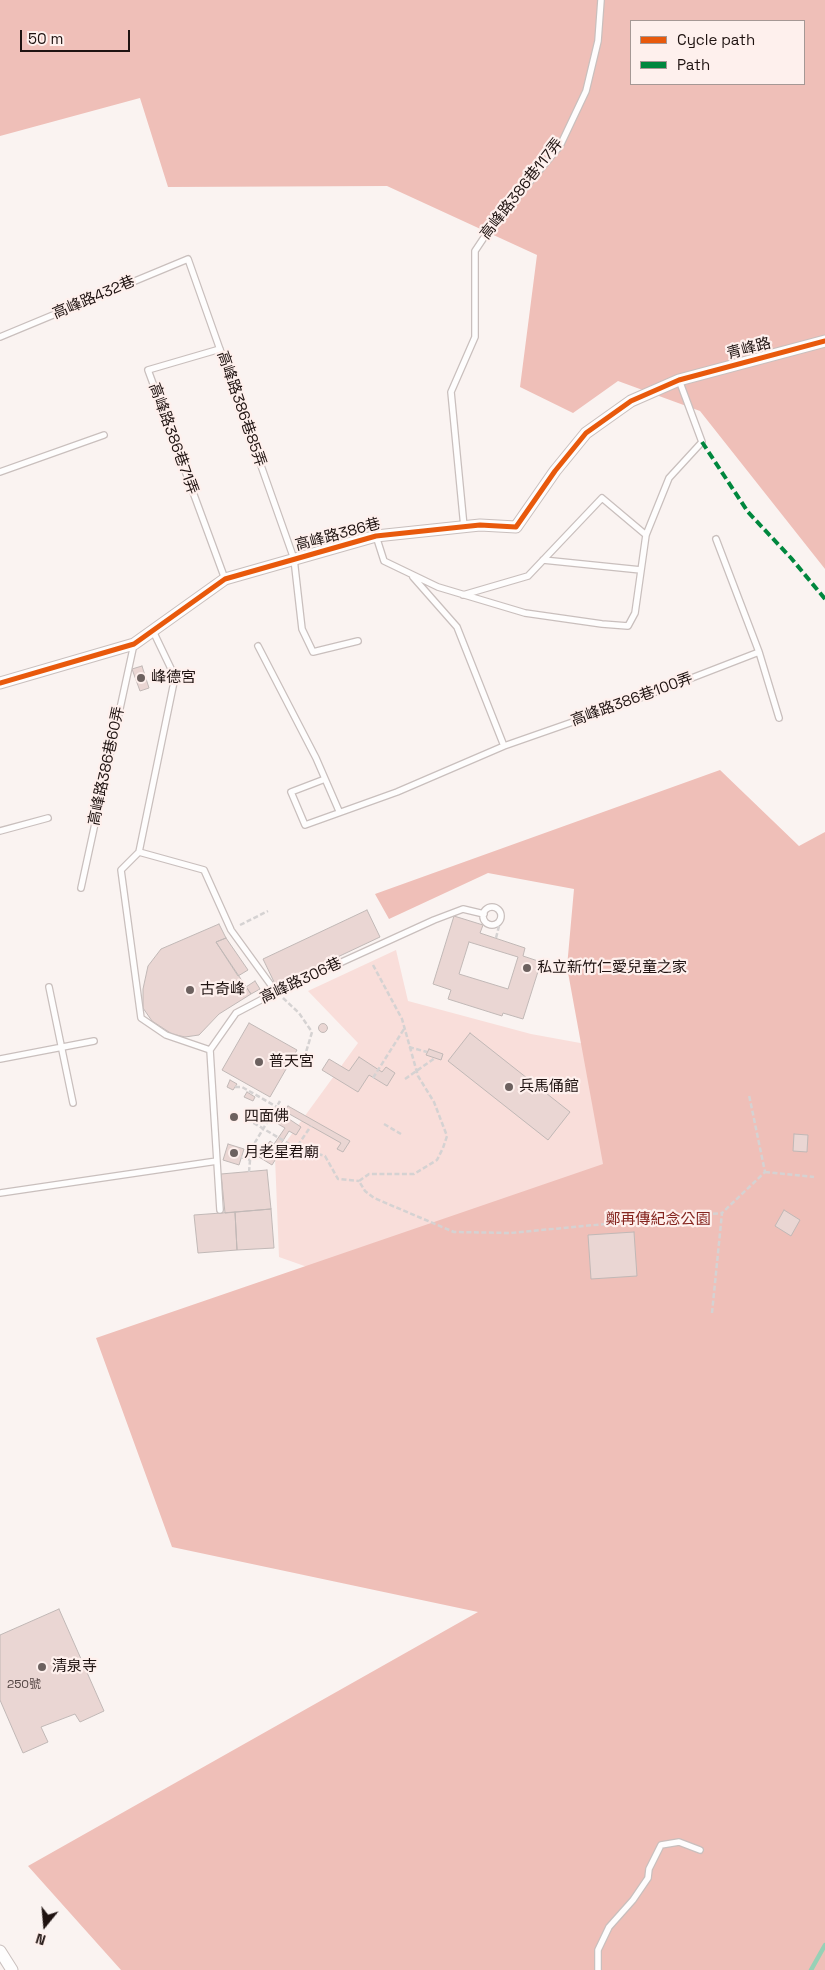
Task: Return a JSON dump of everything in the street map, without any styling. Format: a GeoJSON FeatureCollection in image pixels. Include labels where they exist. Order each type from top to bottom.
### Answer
{"type":"FeatureCollection","features":[{"type":"Feature","properties":{"kind":"street","name":"青峰路"},"geometry":{"type":"LineString","coordinates":[[679,380],[825,341]]}},
{"type":"Feature","properties":{"kind":"street","name":"高峰路386巷"},"geometry":{"type":"LineString","coordinates":[[0,683],[134,644],[225,579],[376,536],[480,525],[516,527],[555,471],[586,433],[630,401],[679,380]]}},
{"type":"Feature","properties":{"kind":"street"},"geometry":{"type":"LineString","coordinates":[[0,1951],[12,1970]]}},
{"type":"Feature","properties":{"kind":"lane","name":"高峰路386巷117弄"},"geometry":{"type":"LineString","coordinates":[[464,527],[451,392],[475,338],[475,251],[486,233],[560,146],[586,91],[598,41],[601,0]]}},
{"type":"Feature","properties":{"kind":"lane","name":"高峰路432巷"},"geometry":{"type":"LineString","coordinates":[[0,337],[188,259]]}},
{"type":"Feature","properties":{"kind":"lane","name":"高峰路386巷85弄"},"geometry":{"type":"LineString","coordinates":[[188,259],[294,559],[302,629],[313,652],[358,641]]}},
{"type":"Feature","properties":{"kind":"lane","name":"高峰路386巷71弄"},"geometry":{"type":"LineString","coordinates":[[220,349],[148,370],[225,579]]}},
{"type":"Feature","properties":{"kind":"lane"},"geometry":{"type":"LineString","coordinates":[[376,536],[384,561],[438,587],[525,613],[628,626],[635,613],[646,535],[669,478],[702,442],[679,380]]}},
{"type":"Feature","properties":{"kind":"lane"},"geometry":{"type":"LineString","coordinates":[[0,472],[104,435]]}},
{"type":"Feature","properties":{"kind":"lane"},"geometry":{"type":"LineString","coordinates":[[464,595],[528,576],[602,498],[646,535]]}},
{"type":"Feature","properties":{"kind":"lane"},"geometry":{"type":"LineString","coordinates":[[716,539],[759,652],[779,718]]}},
{"type":"Feature","properties":{"kind":"lane"},"geometry":{"type":"LineString","coordinates":[[543,560],[641,570]]}},
{"type":"Feature","properties":{"kind":"lane"},"geometry":{"type":"LineString","coordinates":[[410,574],[457,627],[504,746]]}},
{"type":"Feature","properties":{"kind":"lane"},"geometry":{"type":"LineString","coordinates":[[152,631],[175,676],[139,852],[121,870],[141,1018],[166,1035],[210,1050],[220,1210]]}},
{"type":"Feature","properties":{"kind":"lane","name":"高峰路386巷60弄"},"geometry":{"type":"LineString","coordinates":[[81,888],[134,644]]}},
{"type":"Feature","properties":{"kind":"lane"},"geometry":{"type":"LineString","coordinates":[[258,646],[316,758],[339,811]]}},
{"type":"Feature","properties":{"kind":"lane","name":"高峰路386巷100弄"},"geometry":{"type":"LineString","coordinates":[[325,778],[291,792],[305,824],[397,792],[504,746],[627,703],[759,652]]}},
{"type":"Feature","properties":{"kind":"lane"},"geometry":{"type":"LineString","coordinates":[[0,831],[48,818]]}},
{"type":"Feature","properties":{"kind":"lane"},"geometry":{"type":"LineString","coordinates":[[139,852],[204,870],[231,930],[276,992]]}},
{"type":"Feature","properties":{"kind":"lane"},"geometry":{"type":"LineString","coordinates":[[490,908],[496,908],[500,912],[501,918],[496,924],[491,924],[485,920],[484,914],[490,908]]}},
{"type":"Feature","properties":{"kind":"lane","name":"高峰路306巷"},"geometry":{"type":"LineString","coordinates":[[210,1050],[236,1013],[276,992],[441,917],[463,909],[484,914]]}},
{"type":"Feature","properties":{"kind":"lane"},"geometry":{"type":"LineString","coordinates":[[49,987],[74,1103]]}},
{"type":"Feature","properties":{"kind":"lane"},"geometry":{"type":"LineString","coordinates":[[0,1059],[94,1041]]}},
{"type":"Feature","properties":{"kind":"lane"},"geometry":{"type":"LineString","coordinates":[[0,1193],[217,1161]]}},
{"type":"Feature","properties":{"kind":"lane"},"geometry":{"type":"LineString","coordinates":[[598,1970],[598,1950],[609,1927],[633,1900],[648,1878],[649,1869],[661,1845],[679,1842],[700,1850]]}},
{"type":"Feature","properties":{"kind":"path"},"geometry":{"type":"LineString","coordinates":[[231,930],[268,911]]}},
{"type":"Feature","properties":{"kind":"path"},"geometry":{"type":"LineString","coordinates":[[496,938],[501,918]]}},
{"type":"Feature","properties":{"kind":"path"},"geometry":{"type":"LineString","coordinates":[[247,1119],[296,1148],[324,1156],[338,1179],[359,1181],[368,1174],[414,1174],[437,1160],[444,1148],[447,1136],[434,1102],[416,1071],[402,1018],[373,965]]}},
{"type":"Feature","properties":{"kind":"path"},"geometry":{"type":"LineString","coordinates":[[276,992],[298,1013],[312,1032],[304,1059]]}},
{"type":"Feature","properties":{"kind":"path"},"geometry":{"type":"LineString","coordinates":[[373,1078],[404,1029]]}},
{"type":"Feature","properties":{"kind":"path"},"geometry":{"type":"LineString","coordinates":[[409,1047],[427,1052]]}},
{"type":"Feature","properties":{"kind":"path"},"geometry":{"type":"LineString","coordinates":[[404,1078],[435,1058]]}},
{"type":"Feature","properties":{"kind":"path"},"geometry":{"type":"LineString","coordinates":[[235,1087],[242,1088],[277,1107]]}},
{"type":"Feature","properties":{"kind":"path"},"geometry":{"type":"LineString","coordinates":[[242,1088],[246,1094]]}},
{"type":"Feature","properties":{"kind":"path"},"geometry":{"type":"LineString","coordinates":[[749,1095],[765,1172]]}},
{"type":"Feature","properties":{"kind":"path"},"geometry":{"type":"LineString","coordinates":[[249,1172],[251,1149],[280,1101]]}},
{"type":"Feature","properties":{"kind":"path"},"geometry":{"type":"LineString","coordinates":[[384,1124],[401,1134]]}},
{"type":"Feature","properties":{"kind":"path"},"geometry":{"type":"LineString","coordinates":[[296,1148],[311,1126]]}},
{"type":"Feature","properties":{"kind":"path"},"geometry":{"type":"LineString","coordinates":[[241,1157],[250,1160]]}},
{"type":"Feature","properties":{"kind":"path"},"geometry":{"type":"LineString","coordinates":[[359,1181],[374,1198],[454,1232],[510,1234],[722,1213],[765,1172],[814,1177]]}},
{"type":"Feature","properties":{"kind":"path"},"geometry":{"type":"LineString","coordinates":[[712,1313],[722,1213]]}},
{"type":"Feature","properties":{"kind":"green space"},"geometry":{"type":"Polygon","coordinates":[[[0,0],[825,0],[825,569],[700,411],[618,381],[573,413],[520,387],[537,255],[387,186],[168,187],[140,98],[0,136],[0,0]]]}},
{"type":"Feature","properties":{"kind":"green space"},"geometry":{"type":"Polygon","coordinates":[[[720,770],[799,846],[825,832],[825,1970],[121,1970],[28,1866],[478,1612],[172,1547],[96,1338],[603,1164],[567,967],[574,889],[488,873],[389,919],[375,894],[720,770]]]}},
{"type":"Feature","properties":{"kind":"green space","name":"鄭再傳紀念公園"},"geometry":{"type":"Polygon","coordinates":[[[396,950],[408,1001],[531,1034],[821,1087],[636,1383],[279,1257],[275,1157],[358,1043],[308,991],[396,950]]]}},
{"type":"Feature","properties":{"kind":"building","name":"峰德宮"},"geometry":{"type":"Polygon","coordinates":[[[142,666],[149,688],[140,691],[132,669],[142,666]]]}},
{"type":"Feature","properties":{"kind":"building"},"geometry":{"type":"Polygon","coordinates":[[[367,910],[380,937],[276,986],[263,959],[367,910]]]}},
{"type":"Feature","properties":{"kind":"building","name":"私立新竹仁愛兒童之家"},"geometry":{"type":"Polygon","coordinates":[[[454,916],[483,925],[480,933],[525,948],[523,956],[541,962],[523,1019],[503,1013],[502,1016],[448,999],[451,990],[433,984],[454,916]],[[469,942],[459,974],[508,989],[518,957],[469,942]]]}},
{"type":"Feature","properties":{"kind":"building"},"geometry":{"type":"Polygon","coordinates":[[[219,924],[226,938],[216,942],[251,994],[219,1014],[199,1035],[185,1037],[172,1034],[152,1021],[143,1008],[143,989],[148,966],[161,949],[219,924]]]}},
{"type":"Feature","properties":{"kind":"building"},"geometry":{"type":"Polygon","coordinates":[[[226,938],[248,970],[238,976],[216,942],[226,938]]]}},
{"type":"Feature","properties":{"kind":"building"},"geometry":{"type":"Polygon","coordinates":[[[255,981],[260,989],[251,994],[246,987],[255,981]]]}},
{"type":"Feature","properties":{"kind":"building","name":"普天宮"},"geometry":{"type":"Polygon","coordinates":[[[249,1023],[297,1050],[270,1097],[222,1070],[249,1023]]]}},
{"type":"Feature","properties":{"kind":"building"},"geometry":{"type":"Polygon","coordinates":[[[323,1023],[328,1028],[323,1033],[318,1028],[323,1023]]]}},
{"type":"Feature","properties":{"kind":"building","name":"兵馬俑館"},"geometry":{"type":"Polygon","coordinates":[[[470,1033],[570,1112],[548,1140],[448,1061],[470,1033]]]}},
{"type":"Feature","properties":{"kind":"building"},"geometry":{"type":"Polygon","coordinates":[[[429,1049],[443,1054],[441,1060],[426,1055],[429,1049]]]}},
{"type":"Feature","properties":{"kind":"building"},"geometry":{"type":"Polygon","coordinates":[[[359,1057],[382,1072],[386,1067],[395,1073],[387,1086],[369,1075],[358,1092],[322,1070],[329,1059],[349,1071],[359,1057]]]}},
{"type":"Feature","properties":{"kind":"building"},"geometry":{"type":"Polygon","coordinates":[[[230,1080],[237,1084],[233,1090],[227,1087],[230,1080]]]}},
{"type":"Feature","properties":{"kind":"building"},"geometry":{"type":"Polygon","coordinates":[[[247,1092],[255,1097],[253,1101],[244,1097],[247,1092]]]}},
{"type":"Feature","properties":{"kind":"building"},"geometry":{"type":"Polygon","coordinates":[[[288,1106],[350,1141],[343,1152],[337,1149],[341,1143],[284,1111],[288,1106]]]}},
{"type":"Feature","properties":{"kind":"building"},"geometry":{"type":"Polygon","coordinates":[[[283,1115],[301,1127],[296,1135],[289,1131],[279,1147],[282,1149],[272,1165],[259,1157],[270,1141],[274,1144],[285,1128],[278,1124],[283,1115]]]}},
{"type":"Feature","properties":{"kind":"building"},"geometry":{"type":"Polygon","coordinates":[[[794,1134],[808,1135],[807,1152],[793,1151],[794,1134]]]}},
{"type":"Feature","properties":{"kind":"building","name":"月老星君廟"},"geometry":{"type":"Polygon","coordinates":[[[228,1144],[244,1149],[239,1165],[223,1160],[228,1144]]]}},
{"type":"Feature","properties":{"kind":"building"},"geometry":{"type":"Polygon","coordinates":[[[267,1170],[271,1209],[225,1213],[221,1174],[267,1170]]]}},
{"type":"Feature","properties":{"kind":"building"},"geometry":{"type":"Polygon","coordinates":[[[271,1209],[274,1248],[237,1250],[235,1212],[271,1209]]]}},
{"type":"Feature","properties":{"kind":"building"},"geometry":{"type":"Polygon","coordinates":[[[784,1210],[800,1220],[791,1236],[775,1226],[784,1210]]]}},
{"type":"Feature","properties":{"kind":"building"},"geometry":{"type":"Polygon","coordinates":[[[235,1212],[237,1250],[198,1253],[194,1215],[235,1212]]]}},
{"type":"Feature","properties":{"kind":"building"},"geometry":{"type":"Polygon","coordinates":[[[634,1232],[637,1276],[591,1279],[588,1235],[634,1232]]]}},
{"type":"Feature","properties":{"kind":"building","name":"清泉寺"},"geometry":{"type":"Polygon","coordinates":[[[59,1609],[104,1711],[80,1722],[75,1714],[41,1727],[48,1742],[23,1753],[0,1700],[0,1635],[59,1609]]]}},
{"type":"Feature","properties":{"kind":"waterway"},"geometry":{"type":"LineString","coordinates":[[811,1970],[825,1945]]}},
{"type":"Feature","properties":{"kind":"marked path"},"geometry":{"type":"LineString","coordinates":[[702,442],[748,512],[791,558],[825,599]]}},
{"type":"Feature","properties":{"kind":"cycle path"},"geometry":{"type":"LineString","coordinates":[[0,683],[134,644],[225,579],[376,536],[480,525],[516,527],[555,471],[586,433],[631,401],[679,380],[825,341]]}},
{"type":"Feature","properties":{"kind":"place","name":"峰德宮"},"geometry":{"type":"Point","coordinates":[141,678]}},
{"type":"Feature","properties":{"kind":"place","name":"私立新竹仁愛兒童之家"},"geometry":{"type":"Point","coordinates":[527,968]}},
{"type":"Feature","properties":{"kind":"place","name":"古奇峰"},"geometry":{"type":"Point","coordinates":[190,990]}},
{"type":"Feature","properties":{"kind":"place","name":"普天宮"},"geometry":{"type":"Point","coordinates":[259,1062]}},
{"type":"Feature","properties":{"kind":"place","name":"兵馬俑館"},"geometry":{"type":"Point","coordinates":[509,1087]}},
{"type":"Feature","properties":{"kind":"place","name":"四面佛"},"geometry":{"type":"Point","coordinates":[234,1117]}},
{"type":"Feature","properties":{"kind":"place","name":"月老星君廟"},"geometry":{"type":"Point","coordinates":[234,1153]}},
{"type":"Feature","properties":{"kind":"place","name":"清泉寺"},"geometry":{"type":"Point","coordinates":[42,1667]}}]}
